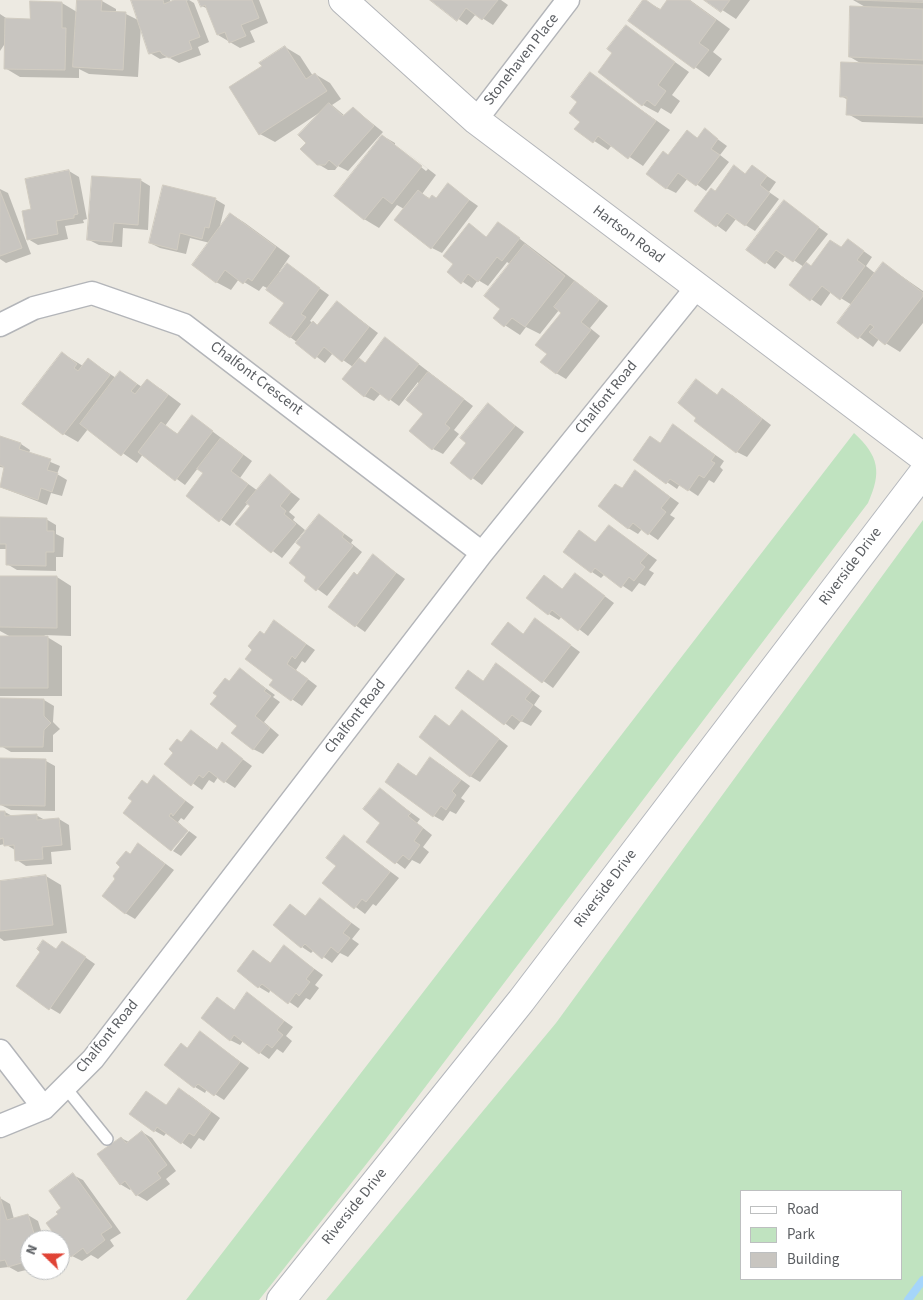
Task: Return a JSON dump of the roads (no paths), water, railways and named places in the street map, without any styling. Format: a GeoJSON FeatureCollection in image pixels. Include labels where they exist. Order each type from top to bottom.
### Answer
{"type":"FeatureCollection","features":[{"type":"Feature","properties":{"kind":"main road","name":"Hartson Road"},"geometry":{"type":"LineString","coordinates":[[343,0],[476,120],[923,457]]}},
{"type":"Feature","properties":{"kind":"main road","name":"Riverside Drive"},"geometry":{"type":"LineString","coordinates":[[281,1300],[521,1001],[923,473]]}},
{"type":"Feature","properties":{"kind":"street","name":"Stonehaven Place"},"geometry":{"type":"LineString","coordinates":[[476,120],[568,0]]}},
{"type":"Feature","properties":{"kind":"street","name":"Chalfont Road"},"geometry":{"type":"LineString","coordinates":[[0,1126],[44,1108],[93,1059],[482,553],[697,287]]}},
{"type":"Feature","properties":{"kind":"street","name":"Chalfont Crescent"},"geometry":{"type":"LineString","coordinates":[[0,325],[34,308],[92,294],[184,325],[482,553]]}},
{"type":"Feature","properties":{"kind":"street"},"geometry":{"type":"LineString","coordinates":[[0,1050],[44,1108]]}},
{"type":"Feature","properties":{"kind":"lane"},"geometry":{"type":"LineString","coordinates":[[65,1087],[107,1139]]}},
{"type":"Feature","properties":{"kind":"waterway"},"geometry":{"type":"LineString","coordinates":[[908,1300],[923,1280]]}}]}
